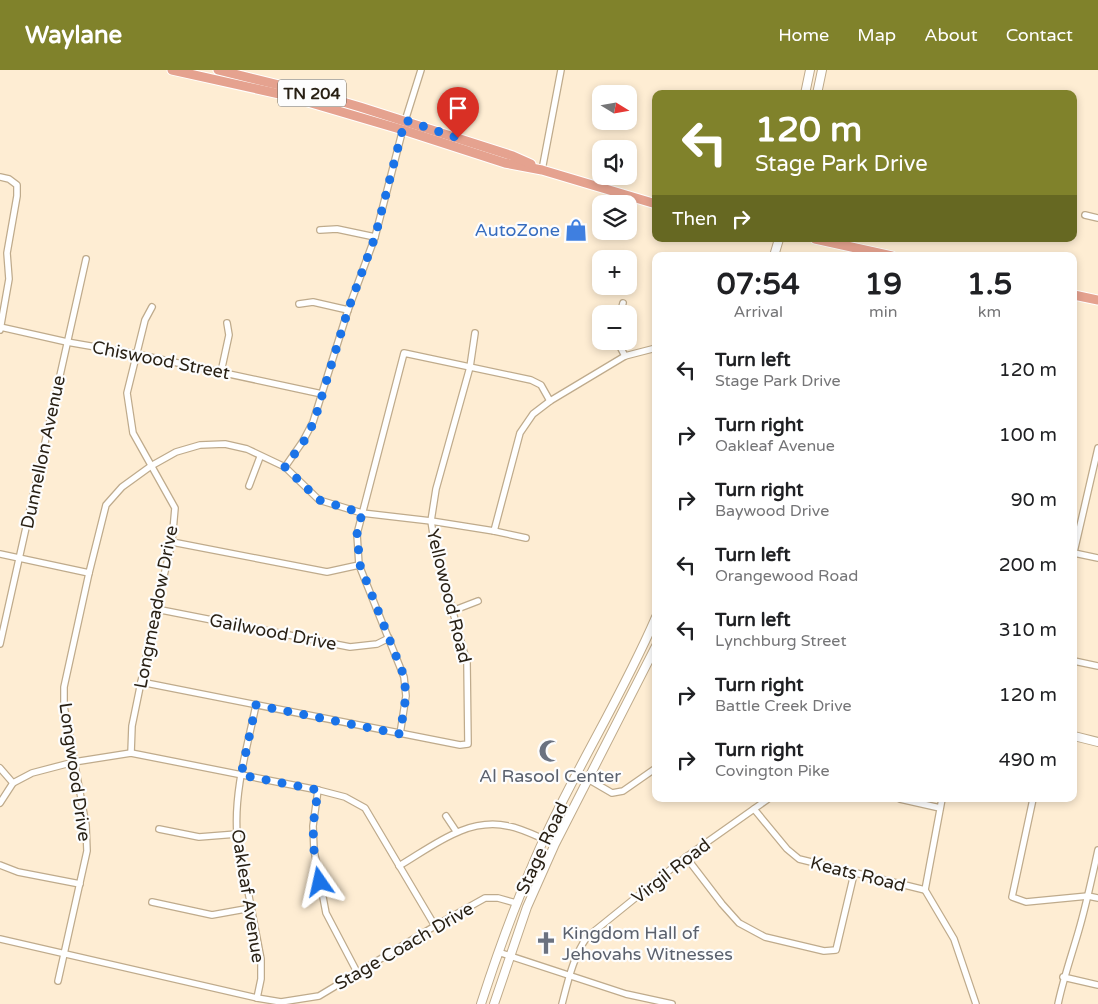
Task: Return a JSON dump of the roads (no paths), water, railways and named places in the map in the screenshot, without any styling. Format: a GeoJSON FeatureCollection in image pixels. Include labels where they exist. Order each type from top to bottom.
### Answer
{"type":"FeatureCollection","features":[{"type":"Feature","properties":{"kind":"main road","name":"TN 204"},"geometry":{"type":"LineString","coordinates":[[172,70],[284,95],[403,130],[505,163],[542,170],[652,203]]}},
{"type":"Feature","properties":{"kind":"main road","name":"TN 204"},"geometry":{"type":"LineString","coordinates":[[218,70],[316,94],[405,120],[513,156],[542,170]]}},
{"type":"Feature","properties":{"kind":"main road"},"geometry":{"type":"LineString","coordinates":[[806,90],[810,70]]}},
{"type":"Feature","properties":{"kind":"main road"},"geometry":{"type":"LineString","coordinates":[[818,90],[822,70]]}},
{"type":"Feature","properties":{"kind":"main road"},"geometry":{"type":"LineString","coordinates":[[829,242],[874,252]]}},
{"type":"Feature","properties":{"kind":"main road"},"geometry":{"type":"LineString","coordinates":[[1077,296],[1098,300]]}},
{"type":"Feature","properties":{"kind":"main road","name":"Stage Road"},"geometry":{"type":"LineString","coordinates":[[481,1004],[516,904],[544,839],[652,627]]}},
{"type":"Feature","properties":{"kind":"main road"},"geometry":{"type":"LineString","coordinates":[[646,641],[652,645]]}},
{"type":"Feature","properties":{"kind":"main road","name":"Stage Road"},"geometry":{"type":"LineString","coordinates":[[494,1004],[527,907],[555,844],[652,655]]}},
{"type":"Feature","properties":{"kind":"main road"},"geometry":{"type":"LineString","coordinates":[[1077,737],[1098,742]]}},
{"type":"Feature","properties":{"kind":"street"},"geometry":{"type":"LineString","coordinates":[[421,70],[405,120],[375,237],[348,310],[314,422],[304,441],[285,467],[319,500],[362,513],[431,520],[526,538]]}},
{"type":"Feature","properties":{"kind":"street"},"geometry":{"type":"LineString","coordinates":[[542,170],[562,70]]}},
{"type":"Feature","properties":{"kind":"street"},"geometry":{"type":"LineString","coordinates":[[0,177],[9,179],[17,185],[17,196],[7,253],[9,278],[0,328]]}},
{"type":"Feature","properties":{"kind":"street"},"geometry":{"type":"LineString","coordinates":[[1085,215],[1098,218]]}},
{"type":"Feature","properties":{"kind":"street"},"geometry":{"type":"LineString","coordinates":[[320,230],[337,229],[375,237]]}},
{"type":"Feature","properties":{"kind":"street","name":"Dunnellon Avenue"},"geometry":{"type":"LineString","coordinates":[[0,644],[86,259]]}},
{"type":"Feature","properties":{"kind":"street"},"geometry":{"type":"LineString","coordinates":[[299,304],[312,302],[348,310]]}},
{"type":"Feature","properties":{"kind":"street","name":"Longmeadow Drive"},"geometry":{"type":"LineString","coordinates":[[131,753],[132,726],[172,542],[175,508],[133,433],[127,393],[145,320],[152,307]]}},
{"type":"Feature","properties":{"kind":"street"},"geometry":{"type":"LineString","coordinates":[[221,372],[229,335],[227,323]]}},
{"type":"Feature","properties":{"kind":"street","name":"Chiswood Street"},"geometry":{"type":"LineString","coordinates":[[0,328],[136,354],[322,394]]}},
{"type":"Feature","properties":{"kind":"street","name":"Yellowood Road"},"geometry":{"type":"LineString","coordinates":[[400,734],[460,745],[468,744],[467,663],[435,547],[431,520],[436,488],[470,367],[474,333]]}},
{"type":"Feature","properties":{"kind":"street"},"geometry":{"type":"LineString","coordinates":[[494,531],[520,434],[533,414],[550,401],[625,356],[652,349]]}},
{"type":"Feature","properties":{"kind":"street"},"geometry":{"type":"LineString","coordinates":[[622,350],[625,356]]}},
{"type":"Feature","properties":{"kind":"street"},"geometry":{"type":"LineString","coordinates":[[141,682],[400,734],[406,696],[404,676],[360,565],[357,534],[404,353],[531,380],[541,386],[550,401]]}},
{"type":"Feature","properties":{"kind":"street","name":"Longwood Drive"},"geometry":{"type":"LineString","coordinates":[[58,981],[87,851],[86,825],[64,706],[64,687],[106,506],[122,487],[151,466],[176,452],[200,444],[225,444],[247,449],[260,457],[285,467]]}},
{"type":"Feature","properties":{"kind":"street"},"geometry":{"type":"LineString","coordinates":[[1077,540],[1098,448]]}},
{"type":"Feature","properties":{"kind":"street"},"geometry":{"type":"LineString","coordinates":[[249,486],[260,457]]}},
{"type":"Feature","properties":{"kind":"street"},"geometry":{"type":"LineString","coordinates":[[172,542],[327,572],[360,565]]}},
{"type":"Feature","properties":{"kind":"street"},"geometry":{"type":"LineString","coordinates":[[0,554],[89,573]]}},
{"type":"Feature","properties":{"kind":"street"},"geometry":{"type":"LineString","coordinates":[[1077,554],[1098,558]]}},
{"type":"Feature","properties":{"kind":"street"},"geometry":{"type":"LineString","coordinates":[[452,611],[478,601]]}},
{"type":"Feature","properties":{"kind":"street","name":"Gailwood Drive"},"geometry":{"type":"LineString","coordinates":[[156,609],[350,647],[377,644],[389,638]]}},
{"type":"Feature","properties":{"kind":"street"},"geometry":{"type":"LineString","coordinates":[[1077,662],[1098,666]]}},
{"type":"Feature","properties":{"kind":"street","name":"Oakleaf Avenue"},"geometry":{"type":"LineString","coordinates":[[256,705],[241,775],[236,814],[237,834],[261,958],[261,979],[257,998]]}},
{"type":"Feature","properties":{"kind":"street"},"geometry":{"type":"LineString","coordinates":[[0,803],[13,783],[32,773],[74,762],[131,753],[345,797],[365,808],[435,926]]}},
{"type":"Feature","properties":{"kind":"street"},"geometry":{"type":"LineString","coordinates":[[0,768],[13,783]]}},
{"type":"Feature","properties":{"kind":"street"},"geometry":{"type":"LineString","coordinates":[[588,779],[612,793],[623,791],[652,771]]}},
{"type":"Feature","properties":{"kind":"street"},"geometry":{"type":"LineString","coordinates":[[318,790],[313,826],[314,850],[326,914],[357,972]]}},
{"type":"Feature","properties":{"kind":"street","name":"Virgil Road"},"geometry":{"type":"LineString","coordinates":[[562,1004],[569,976],[580,947],[587,936],[686,857],[764,802]]}},
{"type":"Feature","properties":{"kind":"street"},"geometry":{"type":"LineString","coordinates":[[913,802],[940,808]]}},
{"type":"Feature","properties":{"kind":"street"},"geometry":{"type":"LineString","coordinates":[[941,802],[925,890],[954,939],[976,1004]]}},
{"type":"Feature","properties":{"kind":"street"},"geometry":{"type":"LineString","coordinates":[[1032,802],[1012,897],[1026,902],[1088,896],[1098,898]]}},
{"type":"Feature","properties":{"kind":"street","name":"Keats Road"},"geometry":{"type":"LineString","coordinates":[[754,809],[786,849],[799,859],[925,890]]}},
{"type":"Feature","properties":{"kind":"street"},"geometry":{"type":"LineString","coordinates":[[446,816],[456,832]]}},
{"type":"Feature","properties":{"kind":"street"},"geometry":{"type":"LineString","coordinates":[[399,866],[456,832],[488,823],[510,826],[555,844]]}},
{"type":"Feature","properties":{"kind":"street"},"geometry":{"type":"LineString","coordinates":[[159,829],[199,838],[237,834]]}},
{"type":"Feature","properties":{"kind":"street"},"geometry":{"type":"LineString","coordinates":[[1058,1004],[1088,896],[1098,850]]}},
{"type":"Feature","properties":{"kind":"street"},"geometry":{"type":"LineString","coordinates":[[686,857],[739,923],[765,937],[824,951],[836,950],[854,874]]}},
{"type":"Feature","properties":{"kind":"street"},"geometry":{"type":"LineString","coordinates":[[0,865],[18,872],[80,884]]}},
{"type":"Feature","properties":{"kind":"street","name":"Stage Coach Drive"},"geometry":{"type":"LineString","coordinates":[[0,939],[281,1002],[319,996],[485,898],[498,898],[516,904]]}},
{"type":"Feature","properties":{"kind":"street"},"geometry":{"type":"LineString","coordinates":[[152,902],[212,915],[251,908]]}},
{"type":"Feature","properties":{"kind":"street"},"geometry":{"type":"LineString","coordinates":[[498,952],[626,994],[672,1004]]}},
{"type":"Feature","properties":{"kind":"street"},"geometry":{"type":"LineString","coordinates":[[1064,977],[1098,984]]}},
{"type":"Feature","properties":{"kind":"place","name":"AutoZone"},"geometry":{"type":"Point","coordinates":[576,230]}},
{"type":"Feature","properties":{"kind":"place","name":"Al Rasool Center"},"geometry":{"type":"Point","coordinates":[550,751]}},
{"type":"Feature","properties":{"kind":"place","name":"Kingdom Hall of Jehovahs Witnesses"},"geometry":{"type":"Point","coordinates":[546,943]}}]}
